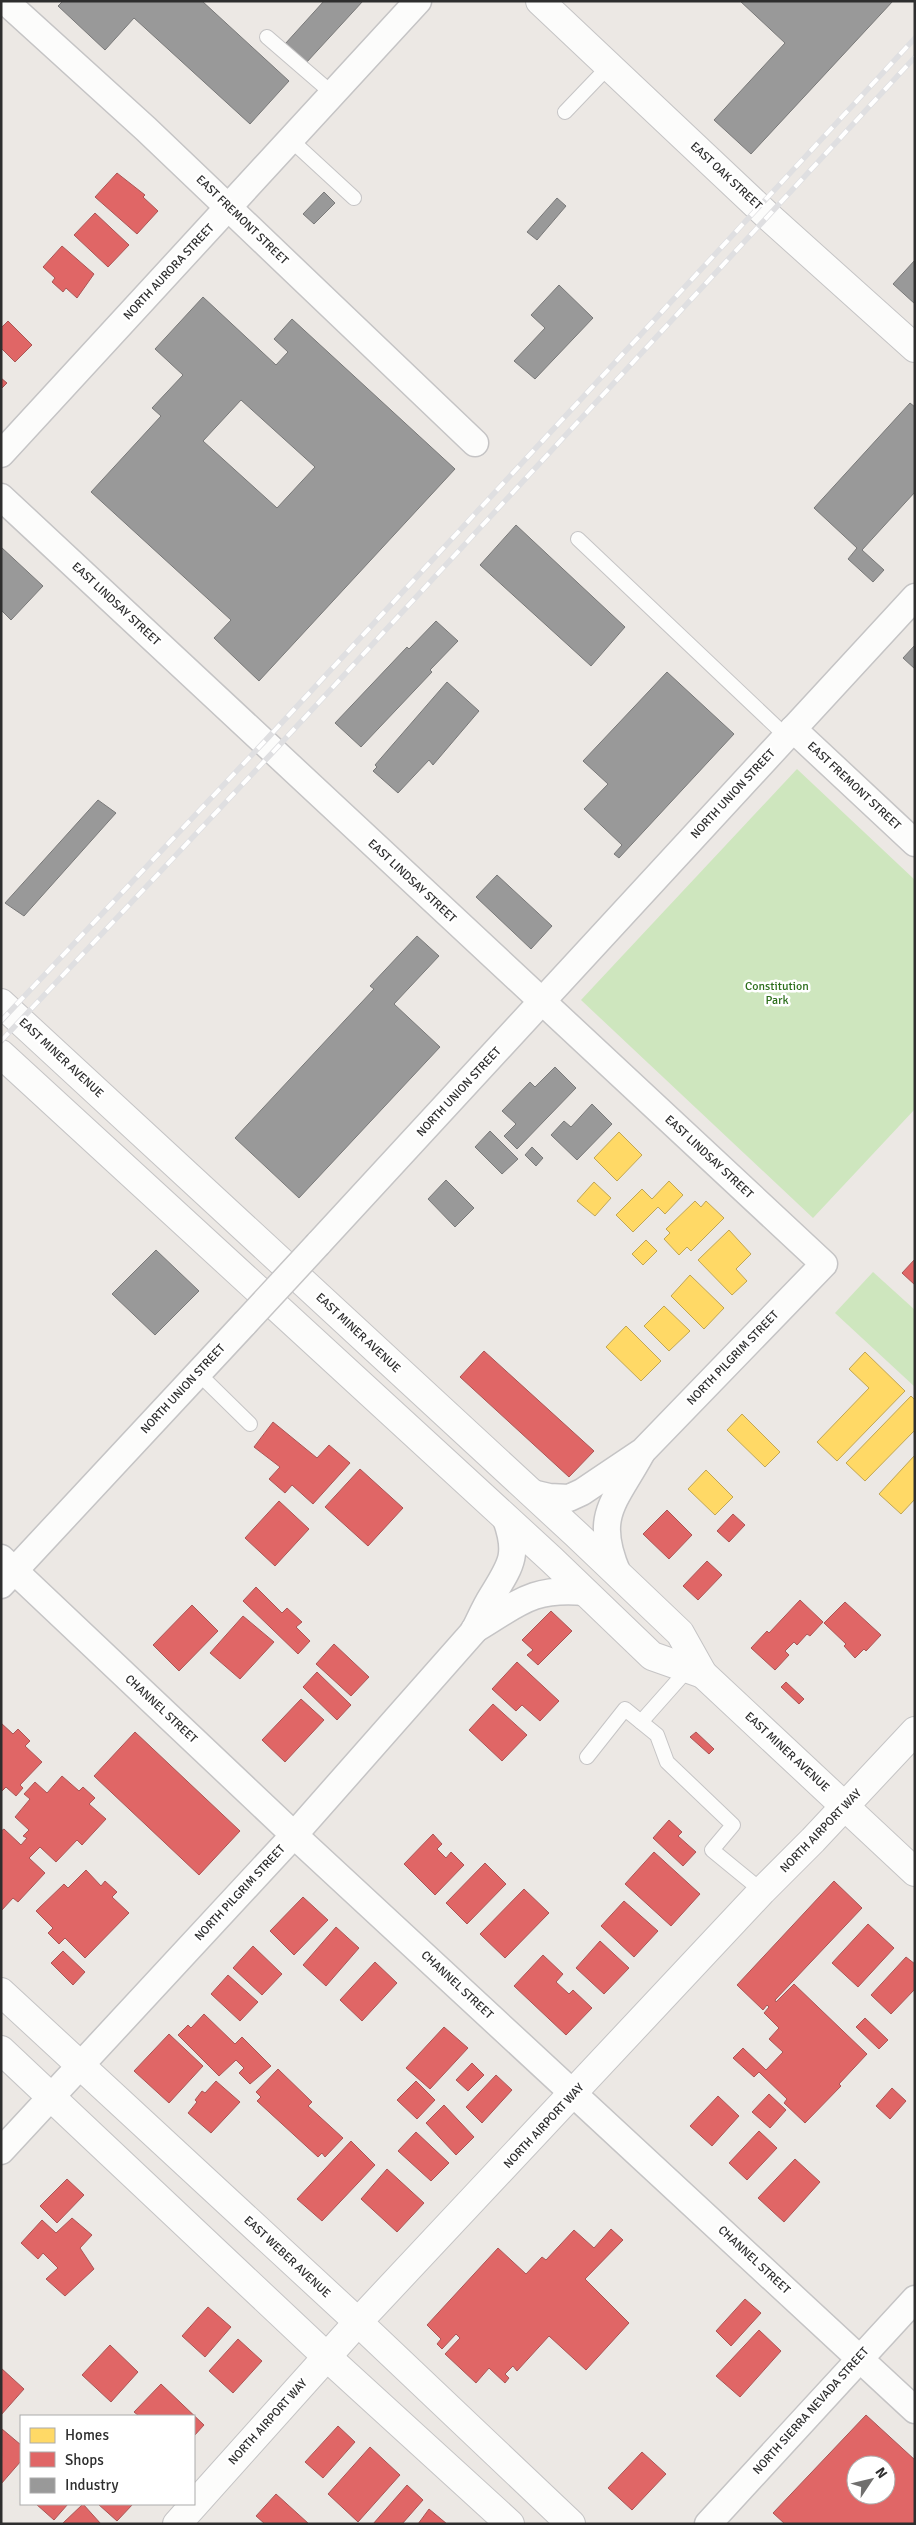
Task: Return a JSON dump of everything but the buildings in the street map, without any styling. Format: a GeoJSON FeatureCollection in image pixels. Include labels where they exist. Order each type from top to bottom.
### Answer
{"type":"FeatureCollection","features":[{"type":"Feature","properties":{"kind":"main road","name":"EAST OAK STREET"},"geometry":{"type":"LineString","coordinates":[[540,1],[768,216],[915,348]]}},
{"type":"Feature","properties":{"kind":"main road","name":"EAST MINER AVENUE"},"geometry":{"type":"LineString","coordinates":[[1,1003],[532,1493],[680,1633],[696,1671]]}},
{"type":"Feature","properties":{"kind":"main road","name":"EAST MINER AVENUE"},"geometry":{"type":"LineString","coordinates":[[1,1054],[652,1656],[696,1671],[915,1872]]}},
{"type":"Feature","properties":{"kind":"main road","name":"NORTH AIRPORT WAY"},"geometry":{"type":"LineString","coordinates":[[195,2503],[358,2322],[575,2093],[762,1891],[845,1807],[915,1732]]}},
{"type":"Feature","properties":{"kind":"main road","name":"EAST WEBER AVENUE"},"geometry":{"type":"LineString","coordinates":[[1,1992],[358,2322],[571,2524]]}},
{"type":"Feature","properties":{"kind":"main road"},"geometry":{"type":"LineString","coordinates":[[1,2050],[327,2357],[510,2524]]}},
{"type":"Feature","properties":{"kind":"main road","name":"NORTH AIRPORT WAY"},"geometry":{"type":"LineString","coordinates":[[176,2524],[193,2505]]}},
{"type":"Feature","properties":{"kind":"street","name":"EAST FREMONT STREET"},"geometry":{"type":"LineString","coordinates":[[5,1],[146,128],[475,443]]}},
{"type":"Feature","properties":{"kind":"street","name":"NORTH AURORA STREET"},"geometry":{"type":"LineString","coordinates":[[1,454],[418,1]]}},
{"type":"Feature","properties":{"kind":"street","name":"EAST LINDSAY STREET"},"geometry":{"type":"LineString","coordinates":[[1,497],[824,1264]]}},
{"type":"Feature","properties":{"kind":"street","name":"NORTH UNION STREET"},"geometry":{"type":"LineString","coordinates":[[6,1572],[198,1373],[915,597]]}},
{"type":"Feature","properties":{"kind":"street","name":"EAST FREMONT STREET"},"geometry":{"type":"LineString","coordinates":[[789,733],[915,843]]}},
{"type":"Feature","properties":{"kind":"street","name":"NORTH PILGRIM STREET"},"geometry":{"type":"LineString","coordinates":[[532,1493],[549,1497],[569,1498],[582,1492],[643,1451],[824,1264]]}},
{"type":"Feature","properties":{"kind":"street","name":"NORTH PILGRIM STREET"},"geometry":{"type":"LineString","coordinates":[[618,1574],[609,1552],[606,1531],[607,1517],[612,1503],[643,1451]]}},
{"type":"Feature","properties":{"kind":"street","name":"NORTH PILGRIM STREET"},"geometry":{"type":"LineString","coordinates":[[1,2151],[81,2067],[294,1835],[474,1631],[491,1597],[506,1574],[512,1556],[513,1538],[506,1519]]}},
{"type":"Feature","properties":{"kind":"street","name":"CHANNEL STREET"},"geometry":{"type":"LineString","coordinates":[[6,1572],[575,2093],[915,2410]]}},
{"type":"Feature","properties":{"kind":"street","name":"NORTH PILGRIM STREET"},"geometry":{"type":"LineString","coordinates":[[474,1631],[521,1601],[538,1593],[560,1590],[585,1592]]}},
{"type":"Feature","properties":{"kind":"street","name":"NORTH SIERRA NEVADA STREET"},"geometry":{"type":"LineString","coordinates":[[708,2524],[915,2299]]}},
{"type":"Feature","properties":{"kind":"lane"},"geometry":{"type":"LineString","coordinates":[[267,37],[333,94]]}},
{"type":"Feature","properties":{"kind":"lane"},"geometry":{"type":"LineString","coordinates":[[565,112],[609,66]]}},
{"type":"Feature","properties":{"kind":"lane"},"geometry":{"type":"LineString","coordinates":[[290,140],[354,198]]}},
{"type":"Feature","properties":{"kind":"lane"},"geometry":{"type":"LineString","coordinates":[[578,540],[789,733]]}},
{"type":"Feature","properties":{"kind":"lane"},"geometry":{"type":"LineString","coordinates":[[198,1373],[250,1424]]}},
{"type":"Feature","properties":{"kind":"lane"},"geometry":{"type":"LineString","coordinates":[[641,1722],[696,1671]]}},
{"type":"Feature","properties":{"kind":"lane"},"geometry":{"type":"LineString","coordinates":[[587,1757],[625,1709],[657,1735],[667,1762],[733,1825],[712,1850],[762,1891]]}},
{"type":"Feature","properties":{"kind":"green space","name":"Constitution Park"},"geometry":{"type":"Polygon","coordinates":[[[797,769],[915,880],[915,1109],[813,1218],[581,1000],[797,769]]]}},
{"type":"Feature","properties":{"kind":"green space"},"geometry":{"type":"Polygon","coordinates":[[[873,1272],[915,1310],[915,1387],[835,1313],[873,1272]]]}},
{"type":"Feature","properties":{"kind":"railway"},"geometry":{"type":"LineString","coordinates":[[1,1021],[264,742],[915,38]]}},
{"type":"Feature","properties":{"kind":"railway"},"geometry":{"type":"LineString","coordinates":[[1,1041],[273,752],[915,57]]}}]}
